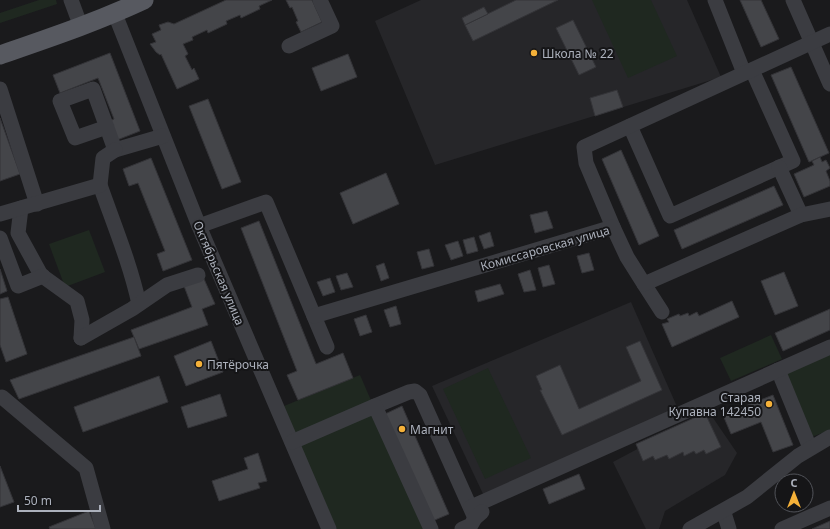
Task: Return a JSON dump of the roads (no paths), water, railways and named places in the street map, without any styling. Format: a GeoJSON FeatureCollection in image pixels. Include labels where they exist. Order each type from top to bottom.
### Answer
{"type":"FeatureCollection","features":[{"type":"Feature","properties":{"kind":"main road"},"geometry":{"type":"LineString","coordinates":[[0,55],[81,27],[115,14],[144,0]]}},
{"type":"Feature","properties":{"kind":"street"},"geometry":{"type":"LineString","coordinates":[[71,0],[81,27]]}},
{"type":"Feature","properties":{"kind":"street"},"geometry":{"type":"LineString","coordinates":[[289,46],[332,26],[320,0]]}},
{"type":"Feature","properties":{"kind":"street"},"geometry":{"type":"LineString","coordinates":[[630,126],[670,216],[793,161],[748,71],[715,0]]}},
{"type":"Feature","properties":{"kind":"street"},"geometry":{"type":"LineString","coordinates":[[793,0],[830,84]]}},
{"type":"Feature","properties":{"kind":"street","name":"Октябрьская улица"},"geometry":{"type":"LineString","coordinates":[[115,14],[199,226],[328,529]]}},
{"type":"Feature","properties":{"kind":"street"},"geometry":{"type":"LineString","coordinates":[[613,227],[586,163],[584,148],[830,34]]}},
{"type":"Feature","properties":{"kind":"street"},"geometry":{"type":"LineString","coordinates":[[0,89],[37,204]]}},
{"type":"Feature","properties":{"kind":"street"},"geometry":{"type":"LineString","coordinates":[[107,127],[115,150]]}},
{"type":"Feature","properties":{"kind":"street"},"geometry":{"type":"LineString","coordinates":[[139,304],[131,271],[100,186],[103,158],[115,150],[163,136]]}},
{"type":"Feature","properties":{"kind":"street"},"geometry":{"type":"LineString","coordinates":[[779,168],[801,216]]}},
{"type":"Feature","properties":{"kind":"street"},"geometry":{"type":"LineString","coordinates":[[0,214],[100,186]]}},
{"type":"Feature","properties":{"kind":"street"},"geometry":{"type":"LineString","coordinates":[[199,226],[266,202],[327,347]]}},
{"type":"Feature","properties":{"kind":"street"},"geometry":{"type":"LineString","coordinates":[[22,208],[18,233],[43,276],[77,301],[82,320],[81,338],[139,304],[167,285],[198,275]]}},
{"type":"Feature","properties":{"kind":"street"},"geometry":{"type":"LineString","coordinates":[[644,284],[801,216],[830,209]]}},
{"type":"Feature","properties":{"kind":"street","name":"Комиссаровская улица"},"geometry":{"type":"LineString","coordinates":[[314,316],[613,227],[627,257],[662,312]]}},
{"type":"Feature","properties":{"kind":"street"},"geometry":{"type":"LineString","coordinates":[[0,238],[18,286],[43,276]]}},
{"type":"Feature","properties":{"kind":"street"},"geometry":{"type":"LineString","coordinates":[[473,513],[830,347]]}},
{"type":"Feature","properties":{"kind":"street"},"geometry":{"type":"LineString","coordinates":[[778,370],[810,448]]}},
{"type":"Feature","properties":{"kind":"street"},"geometry":{"type":"LineString","coordinates":[[292,442],[375,406],[415,391],[420,394],[473,513],[471,525],[462,529]]}},
{"type":"Feature","properties":{"kind":"street"},"geometry":{"type":"LineString","coordinates":[[0,396],[86,468],[103,529]]}},
{"type":"Feature","properties":{"kind":"street"},"geometry":{"type":"LineString","coordinates":[[375,406],[431,529]]}},
{"type":"Feature","properties":{"kind":"street"},"geometry":{"type":"LineString","coordinates":[[690,529],[747,497],[785,466],[810,448],[830,437]]}},
{"type":"Feature","properties":{"kind":"street"},"geometry":{"type":"LineString","coordinates":[[473,513],[479,514],[518,496],[521,497]]}},
{"type":"Feature","properties":{"kind":"street"},"geometry":{"type":"LineString","coordinates":[[782,529],[830,508]]}},
{"type":"Feature","properties":{"kind":"place","name":"Школа № 22"},"geometry":{"type":"Point","coordinates":[534,53]}},
{"type":"Feature","properties":{"kind":"place","name":"Пятёрочка"},"geometry":{"type":"Point","coordinates":[199,364]}},
{"type":"Feature","properties":{"kind":"place","name":"Старая Купавна 142450"},"geometry":{"type":"Point","coordinates":[769,404]}},
{"type":"Feature","properties":{"kind":"place","name":"Магнит"},"geometry":{"type":"Point","coordinates":[402,429]}}]}
